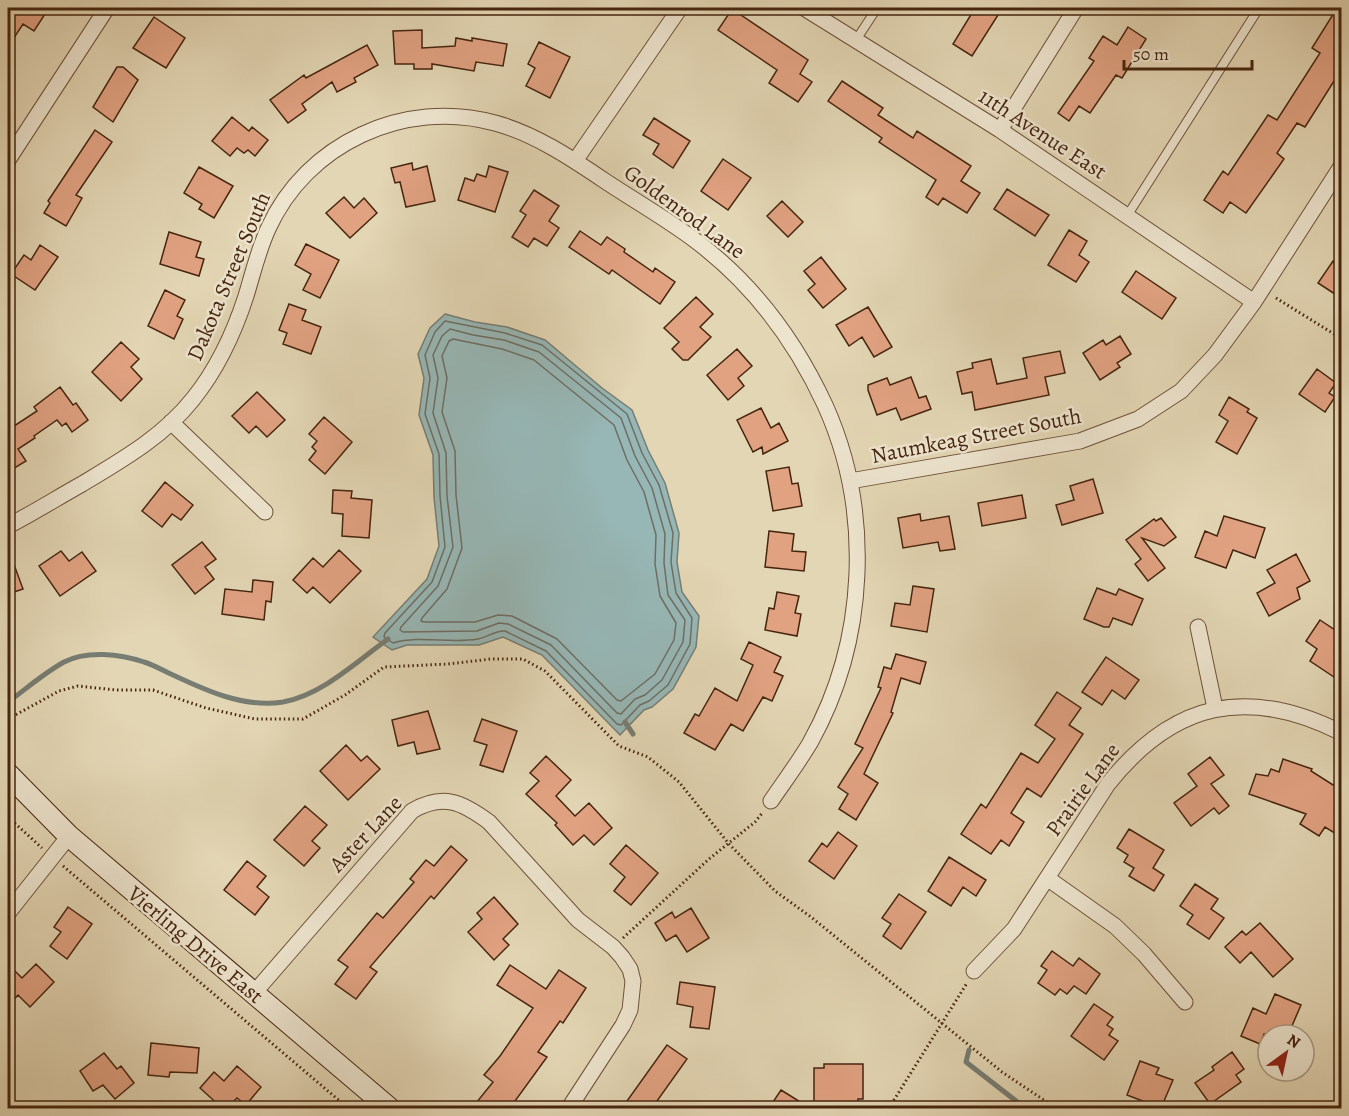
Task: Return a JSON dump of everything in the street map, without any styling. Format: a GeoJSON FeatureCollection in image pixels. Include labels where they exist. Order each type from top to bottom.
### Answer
{"type":"FeatureCollection","features":[{"type":"Feature","properties":{"kind":"street"},"geometry":{"type":"LineString","coordinates":[[8,160],[107,8]]}},
{"type":"Feature","properties":{"kind":"street"},"geometry":{"type":"LineString","coordinates":[[575,161],[680,8]]}},
{"type":"Feature","properties":{"kind":"street","name":"11th Avenue East"},"geometry":{"type":"LineString","coordinates":[[804,8],[1000,130],[1127,216],[1258,295]]}},
{"type":"Feature","properties":{"kind":"street"},"geometry":{"type":"LineString","coordinates":[[1000,130],[1076,8]]}},
{"type":"Feature","properties":{"kind":"street","name":"Dakota Street South"},"geometry":{"type":"LineString","coordinates":[[8,526],[122,460],[171,422],[191,402],[211,375],[224,352],[235,326],[257,256],[279,206],[292,187],[329,152],[356,136],[382,126],[436,116],[495,123],[533,137],[575,161]]}},
{"type":"Feature","properties":{"kind":"street","name":"Goldenrod Lane"},"geometry":{"type":"LineString","coordinates":[[575,161],[695,241],[747,287],[795,347],[831,418],[850,481],[858,554],[856,591],[843,661],[823,716],[810,742],[771,801]]}},
{"type":"Feature","properties":{"kind":"street","name":"Naumkeag Street South"},"geometry":{"type":"LineString","coordinates":[[850,481],[1080,441],[1138,419],[1181,391],[1215,355],[1258,295],[1341,165]]}},
{"type":"Feature","properties":{"kind":"street"},"geometry":{"type":"LineString","coordinates":[[171,422],[265,512]]}},
{"type":"Feature","properties":{"kind":"street"},"geometry":{"type":"LineString","coordinates":[[1198,627],[1215,708]]}},
{"type":"Feature","properties":{"kind":"street","name":"Prairie Lane"},"geometry":{"type":"LineString","coordinates":[[974,971],[1014,929],[1108,784],[1123,765],[1156,736],[1175,724],[1215,708],[1248,705],[1282,710],[1314,720],[1341,734]]}},
{"type":"Feature","properties":{"kind":"street","name":"Vierling Drive East"},"geometry":{"type":"LineString","coordinates":[[8,774],[69,836],[389,1108]]}},
{"type":"Feature","properties":{"kind":"street","name":"Aster Lane"},"geometry":{"type":"LineString","coordinates":[[254,993],[412,811],[426,802],[440,800],[464,805],[489,822],[578,920],[613,947],[630,969],[633,981],[630,1010],[623,1025],[569,1108]]}},
{"type":"Feature","properties":{"kind":"street"},"geometry":{"type":"LineString","coordinates":[[8,912],[69,836]]}},
{"type":"Feature","properties":{"kind":"street"},"geometry":{"type":"LineString","coordinates":[[1047,878],[1115,926],[1144,954],[1185,1002]]}},
{"type":"Feature","properties":{"kind":"lane"},"geometry":{"type":"LineString","coordinates":[[856,40],[877,8]]}},
{"type":"Feature","properties":{"kind":"lane"},"geometry":{"type":"LineString","coordinates":[[1127,216],[1259,8]]}},
{"type":"Feature","properties":{"kind":"path"},"geometry":{"type":"LineString","coordinates":[[1258,295],[1341,339]]}},
{"type":"Feature","properties":{"kind":"path"},"geometry":{"type":"LineString","coordinates":[[8,719],[59,691],[78,686],[116,690],[153,690],[206,708],[255,719],[303,719],[345,695],[384,667],[523,659],[545,671],[619,746],[648,757],[679,782],[729,844],[775,891],[811,917],[1002,1072],[1056,1108]]}},
{"type":"Feature","properties":{"kind":"path"},"geometry":{"type":"LineString","coordinates":[[613,947],[709,859],[755,822],[771,801]]}},
{"type":"Feature","properties":{"kind":"path"},"geometry":{"type":"LineString","coordinates":[[8,817],[53,858],[348,1108]]}},
{"type":"Feature","properties":{"kind":"path"},"geometry":{"type":"LineString","coordinates":[[889,1108],[974,971]]}},
{"type":"Feature","properties":{"kind":"water"},"geometry":{"type":"Polygon","coordinates":[[[445,314],[507,327],[545,340],[632,410],[648,450],[665,483],[679,533],[677,562],[682,592],[699,616],[696,647],[673,689],[652,707],[644,710],[620,735],[542,655],[503,637],[479,645],[407,645],[392,650],[373,637],[427,579],[439,546],[433,455],[419,415],[424,378],[418,354],[430,328],[445,314]]]}},
{"type":"Feature","properties":{"kind":"building"},"geometry":{"type":"Polygon","coordinates":[[[8,8],[34,8],[45,14],[34,31],[23,24],[8,47],[8,8]]]}},
{"type":"Feature","properties":{"kind":"building"},"geometry":{"type":"Polygon","coordinates":[[[975,8],[986,8],[998,15],[972,56],[953,44],[975,8]]]}},
{"type":"Feature","properties":{"kind":"building"},"geometry":{"type":"Polygon","coordinates":[[[1337,8],[1341,8],[1341,70],[1305,127],[1297,123],[1277,153],[1284,159],[1246,213],[1230,202],[1223,213],[1204,200],[1223,171],[1228,175],[1268,115],[1277,120],[1320,53],[1312,48],[1337,8]]]}},
{"type":"Feature","properties":{"kind":"building"},"geometry":{"type":"Polygon","coordinates":[[[732,9],[808,60],[800,74],[812,82],[798,102],[769,83],[777,70],[718,30],[732,9]]]}},
{"type":"Feature","properties":{"kind":"building"},"geometry":{"type":"Polygon","coordinates":[[[154,17],[185,38],[166,68],[133,48],[154,17]]]}},
{"type":"Feature","properties":{"kind":"building"},"geometry":{"type":"Polygon","coordinates":[[[1128,27],[1146,39],[1122,78],[1116,75],[1090,113],[1079,106],[1069,121],[1058,113],[1094,61],[1089,58],[1103,36],[1117,45],[1128,27]]]}},
{"type":"Feature","properties":{"kind":"building"},"geometry":{"type":"Polygon","coordinates":[[[422,30],[422,48],[455,46],[456,38],[472,41],[472,38],[507,44],[503,66],[476,62],[474,71],[432,64],[432,69],[414,69],[414,64],[395,64],[393,31],[422,30]]]}},
{"type":"Feature","properties":{"kind":"building"},"geometry":{"type":"Polygon","coordinates":[[[539,42],[570,57],[550,98],[526,86],[535,68],[528,64],[539,42]]]}},
{"type":"Feature","properties":{"kind":"building"},"geometry":{"type":"Polygon","coordinates":[[[367,45],[378,65],[354,78],[356,82],[337,92],[332,82],[302,104],[306,110],[288,123],[270,100],[304,75],[306,78],[367,45]]]}},
{"type":"Feature","properties":{"kind":"building"},"geometry":{"type":"Polygon","coordinates":[[[117,67],[123,67],[138,80],[113,122],[93,107],[117,67]]]}},
{"type":"Feature","properties":{"kind":"building"},"geometry":{"type":"Polygon","coordinates":[[[842,81],[883,108],[878,115],[913,138],[917,131],[971,166],[961,181],[980,193],[967,213],[943,198],[938,205],[926,197],[936,180],[879,142],[882,138],[828,101],[842,81]]]}},
{"type":"Feature","properties":{"kind":"building"},"geometry":{"type":"Polygon","coordinates":[[[232,117],[249,131],[252,127],[268,140],[255,156],[248,150],[244,153],[237,148],[230,156],[212,141],[232,117]]]}},
{"type":"Feature","properties":{"kind":"building"},"geometry":{"type":"Polygon","coordinates":[[[654,118],[690,141],[673,168],[653,154],[659,144],[643,135],[654,118]]]}},
{"type":"Feature","properties":{"kind":"building"},"geometry":{"type":"Polygon","coordinates":[[[95,130],[112,142],[76,195],[82,198],[66,226],[44,213],[50,203],[48,201],[95,130]]]}},
{"type":"Feature","properties":{"kind":"building"},"geometry":{"type":"Polygon","coordinates":[[[723,159],[751,178],[728,210],[701,191],[723,159]]]}},
{"type":"Feature","properties":{"kind":"building"},"geometry":{"type":"Polygon","coordinates":[[[412,163],[413,170],[427,166],[435,201],[406,207],[400,182],[395,183],[391,168],[412,163]]]}},
{"type":"Feature","properties":{"kind":"building"},"geometry":{"type":"Polygon","coordinates":[[[489,166],[508,172],[495,212],[458,200],[465,178],[474,181],[477,174],[486,177],[489,166]]]}},
{"type":"Feature","properties":{"kind":"building"},"geometry":{"type":"Polygon","coordinates":[[[199,167],[233,186],[214,218],[199,209],[202,204],[184,193],[199,167]]]}},
{"type":"Feature","properties":{"kind":"building"},"geometry":{"type":"Polygon","coordinates":[[[1007,189],[1049,215],[1035,236],[994,209],[1007,189]]]}},
{"type":"Feature","properties":{"kind":"building"},"geometry":{"type":"Polygon","coordinates":[[[534,190],[559,206],[549,221],[559,228],[547,246],[534,238],[528,247],[512,237],[526,215],[520,211],[534,190]]]}},
{"type":"Feature","properties":{"kind":"building"},"geometry":{"type":"Polygon","coordinates":[[[344,197],[354,208],[364,198],[377,213],[350,238],[326,213],[344,197]]]}},
{"type":"Feature","properties":{"kind":"building"},"geometry":{"type":"Polygon","coordinates":[[[782,201],[803,222],[788,237],[767,216],[782,201]]]}},
{"type":"Feature","properties":{"kind":"building"},"geometry":{"type":"Polygon","coordinates":[[[1069,230],[1087,241],[1079,255],[1089,262],[1076,282],[1048,265],[1069,230]]]}},
{"type":"Feature","properties":{"kind":"building"},"geometry":{"type":"Polygon","coordinates":[[[580,231],[601,245],[607,237],[653,272],[655,268],[675,282],[660,304],[612,270],[609,274],[569,247],[580,231]]]}},
{"type":"Feature","properties":{"kind":"building"},"geometry":{"type":"Polygon","coordinates":[[[169,232],[201,242],[196,257],[204,259],[199,276],[160,264],[169,232]]]}},
{"type":"Feature","properties":{"kind":"building"},"geometry":{"type":"Polygon","coordinates":[[[306,244],[339,260],[320,298],[303,290],[311,274],[295,265],[306,244]]]}},
{"type":"Feature","properties":{"kind":"building"},"geometry":{"type":"Polygon","coordinates":[[[40,245],[58,257],[35,290],[11,274],[24,255],[31,260],[40,245]]]}},
{"type":"Feature","properties":{"kind":"building"},"geometry":{"type":"Polygon","coordinates":[[[821,257],[846,289],[823,308],[808,290],[815,284],[804,271],[821,257]]]}},
{"type":"Feature","properties":{"kind":"building"},"geometry":{"type":"Polygon","coordinates":[[[1333,261],[1341,267],[1341,298],[1318,283],[1333,261]]]}},
{"type":"Feature","properties":{"kind":"building"},"geometry":{"type":"Polygon","coordinates":[[[1136,271],[1176,298],[1162,319],[1122,292],[1136,271]]]}},
{"type":"Feature","properties":{"kind":"building"},"geometry":{"type":"Polygon","coordinates":[[[165,290],[185,300],[177,316],[183,319],[174,339],[148,326],[165,290]]]}},
{"type":"Feature","properties":{"kind":"building"},"geometry":{"type":"Polygon","coordinates":[[[696,297],[713,314],[700,327],[711,337],[688,360],[683,360],[672,349],[679,342],[664,328],[696,297]]]}},
{"type":"Feature","properties":{"kind":"building"},"geometry":{"type":"Polygon","coordinates":[[[289,304],[306,310],[302,320],[321,327],[311,354],[283,344],[287,333],[279,330],[289,304]]]}},
{"type":"Feature","properties":{"kind":"building"},"geometry":{"type":"Polygon","coordinates":[[[868,307],[892,347],[874,357],[862,337],[849,346],[836,325],[868,307]]]}},
{"type":"Feature","properties":{"kind":"building"},"geometry":{"type":"Polygon","coordinates":[[[1120,336],[1131,354],[1117,363],[1120,367],[1100,380],[1083,353],[1103,340],[1106,345],[1120,336]]]}},
{"type":"Feature","properties":{"kind":"building"},"geometry":{"type":"Polygon","coordinates":[[[121,342],[139,359],[131,367],[142,379],[121,401],[92,372],[121,342]]]}},
{"type":"Feature","properties":{"kind":"building"},"geometry":{"type":"Polygon","coordinates":[[[737,349],[752,366],[738,378],[744,386],[728,400],[707,375],[737,349]]]}},
{"type":"Feature","properties":{"kind":"building"},"geometry":{"type":"Polygon","coordinates":[[[1060,351],[1065,373],[1045,377],[1049,395],[975,410],[972,392],[962,394],[957,372],[973,368],[972,363],[991,359],[997,384],[1027,378],[1023,358],[1060,351]]]}},
{"type":"Feature","properties":{"kind":"building"},"geometry":{"type":"Polygon","coordinates":[[[1317,369],[1336,383],[1329,393],[1335,397],[1325,412],[1299,394],[1317,369]]]}},
{"type":"Feature","properties":{"kind":"building"},"geometry":{"type":"Polygon","coordinates":[[[911,377],[919,398],[926,396],[931,409],[901,420],[896,408],[877,415],[868,385],[887,378],[890,385],[911,377]]]}},
{"type":"Feature","properties":{"kind":"building"},"geometry":{"type":"Polygon","coordinates":[[[60,387],[73,405],[76,403],[88,420],[72,432],[66,423],[62,426],[57,420],[18,449],[26,461],[8,472],[8,430],[37,411],[34,407],[60,387]]]}},
{"type":"Feature","properties":{"kind":"building"},"geometry":{"type":"Polygon","coordinates":[[[257,392],[285,420],[267,437],[256,426],[249,433],[232,416],[257,392]]]}},
{"type":"Feature","properties":{"kind":"building"},"geometry":{"type":"Polygon","coordinates":[[[1229,397],[1249,409],[1247,412],[1257,418],[1237,454],[1216,442],[1228,421],[1219,415],[1229,397]]]}},
{"type":"Feature","properties":{"kind":"building"},"geometry":{"type":"Polygon","coordinates":[[[761,408],[771,428],[779,423],[788,441],[763,454],[762,447],[753,452],[737,420],[761,408]]]}},
{"type":"Feature","properties":{"kind":"building"},"geometry":{"type":"Polygon","coordinates":[[[324,417],[352,442],[325,474],[309,460],[316,451],[312,447],[317,441],[309,434],[324,417]]]}},
{"type":"Feature","properties":{"kind":"building"},"geometry":{"type":"Polygon","coordinates":[[[789,467],[792,484],[798,483],[802,506],[773,511],[766,471],[789,467]]]}},
{"type":"Feature","properties":{"kind":"building"},"geometry":{"type":"Polygon","coordinates":[[[1093,479],[1103,513],[1062,525],[1056,505],[1074,500],[1070,486],[1093,479]]]}},
{"type":"Feature","properties":{"kind":"building"},"geometry":{"type":"Polygon","coordinates":[[[165,482],[193,505],[181,520],[172,514],[162,527],[142,511],[165,482]]]}},
{"type":"Feature","properties":{"kind":"building"},"geometry":{"type":"Polygon","coordinates":[[[333,490],[352,491],[351,498],[372,500],[369,538],[342,536],[343,514],[332,513],[333,490]]]}},
{"type":"Feature","properties":{"kind":"building"},"geometry":{"type":"Polygon","coordinates":[[[1022,495],[1026,518],[982,526],[978,503],[1022,495]]]}},
{"type":"Feature","properties":{"kind":"building"},"geometry":{"type":"Polygon","coordinates":[[[920,514],[921,521],[949,516],[955,549],[940,551],[938,542],[903,548],[898,518],[920,514]]]}},
{"type":"Feature","properties":{"kind":"building"},"geometry":{"type":"Polygon","coordinates":[[[1224,516],[1265,528],[1255,558],[1233,550],[1226,568],[1195,557],[1205,531],[1217,536],[1224,516]]]}},
{"type":"Feature","properties":{"kind":"building"},"geometry":{"type":"Polygon","coordinates":[[[1161,518],[1176,537],[1164,546],[1142,538],[1165,568],[1148,581],[1135,564],[1141,559],[1126,540],[1154,519],[1156,521],[1161,518]]]}},
{"type":"Feature","properties":{"kind":"building"},"geometry":{"type":"Polygon","coordinates":[[[769,531],[794,534],[792,551],[806,552],[804,571],[765,567],[769,531]]]}},
{"type":"Feature","properties":{"kind":"building"},"geometry":{"type":"Polygon","coordinates":[[[202,542],[216,559],[205,567],[214,579],[195,594],[172,565],[202,542]]]}},
{"type":"Feature","properties":{"kind":"building"},"geometry":{"type":"Polygon","coordinates":[[[339,550],[361,571],[330,603],[313,587],[307,593],[293,580],[313,558],[323,567],[339,550]]]}},
{"type":"Feature","properties":{"kind":"building"},"geometry":{"type":"Polygon","coordinates":[[[61,551],[69,561],[82,552],[96,571],[60,596],[39,566],[61,551]]]}},
{"type":"Feature","properties":{"kind":"building"},"geometry":{"type":"Polygon","coordinates":[[[8,552],[23,589],[8,594],[8,552]]]}},
{"type":"Feature","properties":{"kind":"building"},"geometry":{"type":"Polygon","coordinates":[[[1296,554],[1310,581],[1297,588],[1300,599],[1269,616],[1257,593],[1275,583],[1267,570],[1296,554]]]}},
{"type":"Feature","properties":{"kind":"building"},"geometry":{"type":"Polygon","coordinates":[[[253,580],[273,582],[271,602],[266,601],[264,620],[222,614],[225,589],[252,592],[253,580]]]}},
{"type":"Feature","properties":{"kind":"building"},"geometry":{"type":"Polygon","coordinates":[[[913,586],[934,589],[927,632],[891,626],[895,603],[910,605],[913,586]]]}},
{"type":"Feature","properties":{"kind":"building"},"geometry":{"type":"Polygon","coordinates":[[[1097,588],[1116,595],[1119,589],[1143,599],[1132,625],[1113,618],[1109,627],[1104,627],[1084,619],[1097,588]]]}},
{"type":"Feature","properties":{"kind":"building"},"geometry":{"type":"Polygon","coordinates":[[[777,592],[799,596],[795,613],[801,614],[797,636],[765,630],[769,608],[774,609],[777,592]]]}},
{"type":"Feature","properties":{"kind":"building"},"geometry":{"type":"Polygon","coordinates":[[[1320,620],[1341,634],[1341,646],[1335,655],[1341,660],[1341,665],[1334,677],[1310,661],[1317,649],[1306,641],[1320,620]]]}},
{"type":"Feature","properties":{"kind":"building"},"geometry":{"type":"Polygon","coordinates":[[[749,642],[781,657],[774,672],[783,676],[772,701],[763,697],[743,731],[731,724],[715,750],[684,733],[695,714],[699,716],[715,688],[737,701],[753,665],[741,659],[749,642]]]}},
{"type":"Feature","properties":{"kind":"building"},"geometry":{"type":"Polygon","coordinates":[[[896,654],[926,662],[920,684],[901,678],[891,712],[893,713],[864,774],[878,783],[856,820],[839,809],[848,794],[838,787],[863,748],[855,744],[881,688],[878,687],[884,667],[891,669],[896,654]]]}},
{"type":"Feature","properties":{"kind":"building"},"geometry":{"type":"Polygon","coordinates":[[[1106,657],[1139,680],[1125,699],[1112,690],[1102,705],[1082,692],[1106,657]]]}},
{"type":"Feature","properties":{"kind":"building"},"geometry":{"type":"Polygon","coordinates":[[[1057,692],[1081,708],[1069,725],[1083,734],[1041,797],[1027,788],[1011,813],[1024,822],[1009,846],[1001,840],[991,854],[961,834],[981,804],[986,808],[1021,753],[1038,763],[1055,739],[1035,725],[1057,692]]]}},
{"type":"Feature","properties":{"kind":"building"},"geometry":{"type":"Polygon","coordinates":[[[428,711],[440,749],[417,754],[414,742],[398,746],[392,720],[428,711]]]}},
{"type":"Feature","properties":{"kind":"building"},"geometry":{"type":"Polygon","coordinates":[[[482,719],[517,731],[503,772],[480,765],[487,745],[474,741],[482,719]]]}},
{"type":"Feature","properties":{"kind":"building"},"geometry":{"type":"Polygon","coordinates":[[[346,745],[361,761],[367,756],[380,769],[348,800],[320,771],[346,745]]]}},
{"type":"Feature","properties":{"kind":"building"},"geometry":{"type":"Polygon","coordinates":[[[546,756],[571,780],[556,796],[575,816],[589,803],[612,828],[594,845],[584,835],[573,845],[555,825],[557,823],[526,794],[539,781],[530,773],[546,756]]]}},
{"type":"Feature","properties":{"kind":"building"},"geometry":{"type":"Polygon","coordinates":[[[1210,757],[1224,775],[1211,784],[1229,806],[1219,814],[1214,808],[1191,826],[1174,803],[1197,786],[1188,774],[1210,757]]]}},
{"type":"Feature","properties":{"kind":"building"},"geometry":{"type":"Polygon","coordinates":[[[1283,759],[1312,769],[1311,771],[1341,790],[1341,837],[1325,827],[1319,836],[1300,824],[1306,814],[1249,794],[1256,774],[1268,776],[1271,769],[1279,772],[1283,759]]]}},
{"type":"Feature","properties":{"kind":"building"},"geometry":{"type":"Polygon","coordinates":[[[305,806],[327,825],[312,841],[320,848],[304,866],[274,840],[305,806]]]}},
{"type":"Feature","properties":{"kind":"building"},"geometry":{"type":"Polygon","coordinates":[[[1129,829],[1164,850],[1153,868],[1164,875],[1154,891],[1129,876],[1134,868],[1124,862],[1128,855],[1117,848],[1129,829]]]}},
{"type":"Feature","properties":{"kind":"building"},"geometry":{"type":"Polygon","coordinates":[[[838,832],[857,846],[834,879],[809,861],[822,843],[827,847],[838,832]]]}},
{"type":"Feature","properties":{"kind":"building"},"geometry":{"type":"Polygon","coordinates":[[[626,845],[658,873],[631,905],[614,891],[625,877],[610,864],[626,845]]]}},
{"type":"Feature","properties":{"kind":"building"},"geometry":{"type":"Polygon","coordinates":[[[451,846],[467,860],[434,899],[431,896],[370,967],[377,972],[356,999],[335,984],[348,967],[338,960],[377,913],[383,918],[414,882],[410,879],[426,860],[434,866],[451,846]]]}},
{"type":"Feature","properties":{"kind":"building"},"geometry":{"type":"Polygon","coordinates":[[[949,857],[986,880],[976,896],[963,887],[951,906],[928,891],[949,857]]]}},
{"type":"Feature","properties":{"kind":"building"},"geometry":{"type":"Polygon","coordinates":[[[247,861],[266,876],[257,887],[269,897],[255,915],[224,890],[247,861]]]}},
{"type":"Feature","properties":{"kind":"building"},"geometry":{"type":"Polygon","coordinates":[[[1195,884],[1218,899],[1211,909],[1224,918],[1209,939],[1187,924],[1193,915],[1180,906],[1195,884]]]}},
{"type":"Feature","properties":{"kind":"building"},"geometry":{"type":"Polygon","coordinates":[[[899,894],[926,912],[901,949],[883,936],[891,924],[882,918],[899,894]]]}},
{"type":"Feature","properties":{"kind":"building"},"geometry":{"type":"Polygon","coordinates":[[[494,897],[518,924],[503,939],[509,945],[494,960],[468,932],[482,919],[477,913],[494,897]]]}},
{"type":"Feature","properties":{"kind":"building"},"geometry":{"type":"Polygon","coordinates":[[[68,907],[92,924],[67,959],[50,946],[61,932],[54,927],[68,907]]]}},
{"type":"Feature","properties":{"kind":"building"},"geometry":{"type":"Polygon","coordinates":[[[691,908],[709,938],[687,952],[676,935],[666,941],[655,923],[672,912],[675,918],[691,908]]]}},
{"type":"Feature","properties":{"kind":"building"},"geometry":{"type":"Polygon","coordinates":[[[1260,923],[1293,959],[1273,977],[1251,952],[1240,963],[1225,947],[1242,931],[1246,935],[1260,923]]]}},
{"type":"Feature","properties":{"kind":"building"},"geometry":{"type":"Polygon","coordinates":[[[1052,951],[1073,966],[1079,958],[1100,974],[1086,994],[1074,986],[1067,994],[1060,989],[1055,995],[1038,983],[1047,970],[1041,966],[1052,951]]]}},
{"type":"Feature","properties":{"kind":"building"},"geometry":{"type":"Polygon","coordinates":[[[36,964],[54,982],[30,1007],[18,995],[8,1006],[8,977],[14,970],[22,978],[36,964]]]}},
{"type":"Feature","properties":{"kind":"building"},"geometry":{"type":"Polygon","coordinates":[[[510,965],[546,989],[559,970],[586,988],[563,1023],[560,1021],[538,1052],[547,1057],[510,1108],[504,1103],[499,1108],[483,1108],[476,1103],[493,1082],[484,1075],[533,1008],[497,985],[510,965]]]}},
{"type":"Feature","properties":{"kind":"building"},"geometry":{"type":"Polygon","coordinates":[[[680,982],[715,987],[709,1029],[690,1027],[693,1007],[677,1004],[680,982]]]}},
{"type":"Feature","properties":{"kind":"building"},"geometry":{"type":"Polygon","coordinates":[[[1275,994],[1301,1005],[1293,1023],[1256,1023],[1256,1042],[1241,1036],[1253,1008],[1266,1014],[1275,994]]]}},
{"type":"Feature","properties":{"kind":"building"},"geometry":{"type":"Polygon","coordinates":[[[1094,1004],[1113,1017],[1107,1025],[1113,1029],[1109,1035],[1118,1041],[1104,1060],[1071,1036],[1094,1004]]]}},
{"type":"Feature","properties":{"kind":"building"},"geometry":{"type":"Polygon","coordinates":[[[151,1043],[199,1048],[197,1073],[170,1072],[169,1077],[148,1075],[151,1043]]]}},
{"type":"Feature","properties":{"kind":"building"},"geometry":{"type":"Polygon","coordinates":[[[667,1045],[687,1059],[652,1108],[622,1108],[667,1045]]]}},
{"type":"Feature","properties":{"kind":"building"},"geometry":{"type":"Polygon","coordinates":[[[1232,1052],[1244,1069],[1236,1075],[1241,1082],[1210,1104],[1195,1083],[1214,1070],[1212,1067],[1232,1052]]]}},
{"type":"Feature","properties":{"kind":"building"},"geometry":{"type":"Polygon","coordinates":[[[104,1053],[117,1069],[121,1066],[134,1083],[115,1099],[103,1085],[93,1091],[80,1071],[104,1053]]]}},
{"type":"Feature","properties":{"kind":"building"},"geometry":{"type":"Polygon","coordinates":[[[1140,1061],[1159,1068],[1156,1074],[1173,1080],[1161,1108],[1127,1095],[1140,1061]]]}},
{"type":"Feature","properties":{"kind":"building"},"geometry":{"type":"Polygon","coordinates":[[[824,1064],[863,1064],[863,1099],[858,1099],[858,1104],[814,1104],[814,1068],[824,1068],[824,1064]]]}},
{"type":"Feature","properties":{"kind":"building"},"geometry":{"type":"Polygon","coordinates":[[[237,1066],[261,1087],[246,1105],[237,1098],[231,1104],[227,1102],[222,1108],[200,1088],[214,1072],[224,1081],[237,1066]]]}},
{"type":"Feature","properties":{"kind":"building"},"geometry":{"type":"Polygon","coordinates":[[[781,1090],[810,1108],[769,1108],[781,1090]]]}},
{"type":"Feature","properties":{"kind":"waterway"},"geometry":{"type":"LineString","coordinates":[[8,702],[64,662],[73,658],[104,654],[148,663],[226,697],[254,703],[283,702],[325,685],[388,639]]}},
{"type":"Feature","properties":{"kind":"waterway"},"geometry":{"type":"LineString","coordinates":[[625,722],[633,734]]}},
{"type":"Feature","properties":{"kind":"waterway"},"geometry":{"type":"LineString","coordinates":[[969,1050],[966,1062],[1025,1108]]}}]}
